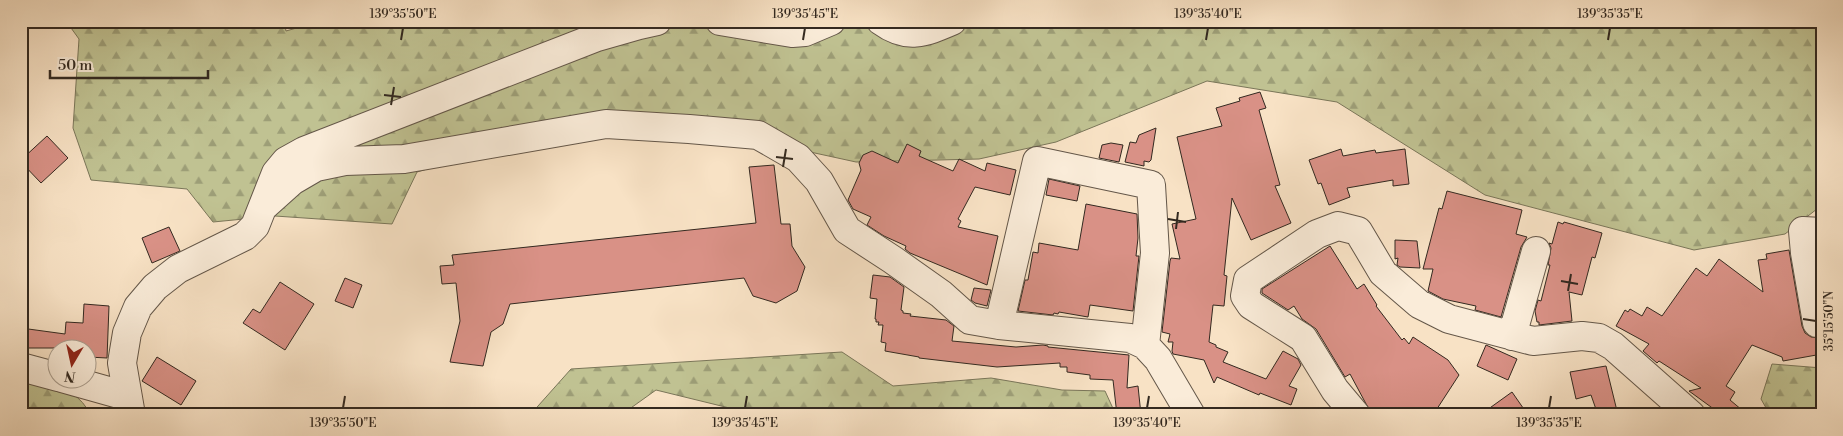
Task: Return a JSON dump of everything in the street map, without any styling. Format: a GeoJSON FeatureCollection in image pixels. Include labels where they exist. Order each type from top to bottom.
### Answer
{"type":"FeatureCollection","features":[{"type":"Feature","properties":{"kind":"street"},"geometry":{"type":"LineString","coordinates":[[128,405],[122,363],[127,333],[138,307],[155,287],[178,269],[244,236],[255,226],[276,173],[286,161],[304,151],[597,37],[657,21]]}},
{"type":"Feature","properties":{"kind":"street"},"geometry":{"type":"LineString","coordinates":[[720,21],[792,33],[805,32],[831,21]]}},
{"type":"Feature","properties":{"kind":"street"},"geometry":{"type":"LineString","coordinates":[[881,21],[892,29],[908,33],[926,32],[952,21]]}},
{"type":"Feature","properties":{"kind":"street"},"geometry":{"type":"LineString","coordinates":[[263,207],[292,181],[316,167],[345,161],[404,159],[606,124],[689,128],[758,136],[798,158],[818,181],[847,230],[933,289],[970,320],[999,326],[1130,338],[1145,345],[1158,359],[1191,415]]}},
{"type":"Feature","properties":{"kind":"street"},"geometry":{"type":"LineString","coordinates":[[999,326],[1037,161],[1151,185],[1155,253],[1145,345]]}},
{"type":"Feature","properties":{"kind":"street"},"geometry":{"type":"LineString","coordinates":[[1356,415],[1335,390],[1303,338],[1251,305],[1244,296],[1248,280],[1317,234],[1338,226],[1358,231],[1383,273],[1419,304],[1449,319],[1533,340],[1582,336],[1599,338],[1613,346],[1691,415]]}},
{"type":"Feature","properties":{"kind":"street"},"geometry":{"type":"LineString","coordinates":[[1817,323],[1803,231],[1822,232]]}},
{"type":"Feature","properties":{"kind":"street"},"geometry":{"type":"LineString","coordinates":[[1512,336],[1536,251]]}},
{"type":"Feature","properties":{"kind":"street"},"geometry":{"type":"LineString","coordinates":[[21,368],[48,375]]}},
{"type":"Feature","properties":{"kind":"street"},"geometry":{"type":"LineString","coordinates":[[86,388],[128,405]]}},
{"type":"Feature","properties":{"kind":"green space"},"geometry":{"type":"Polygon","coordinates":[[[66,21],[284,21],[286,31],[321,21],[1822,21],[1822,205],[1785,234],[1694,250],[1485,195],[1337,102],[1207,81],[1056,142],[979,159],[856,162],[622,111],[417,172],[392,224],[275,216],[213,222],[187,189],[91,180],[73,128],[79,39],[66,21]]]}},
{"type":"Feature","properties":{"kind":"green space"},"geometry":{"type":"Polygon","coordinates":[[[842,352],[893,386],[991,378],[1062,390],[1105,391],[1116,415],[960,415],[879,409],[878,415],[758,415],[656,390],[621,415],[530,415],[571,369],[842,352]]]}},
{"type":"Feature","properties":{"kind":"green space"},"geometry":{"type":"Polygon","coordinates":[[[1772,364],[1822,368],[1822,415],[1770,415],[1761,399],[1772,364]]]}},
{"type":"Feature","properties":{"kind":"green space"},"geometry":{"type":"Polygon","coordinates":[[[46,380],[48,381],[48,388],[62,388],[77,398],[87,408],[90,415],[21,415],[21,383],[46,380]]]}},
{"type":"Feature","properties":{"kind":"building"},"geometry":{"type":"Polygon","coordinates":[[[1260,92],[1266,108],[1259,110],[1280,185],[1275,186],[1291,223],[1251,240],[1232,198],[1224,275],[1227,276],[1224,306],[1213,305],[1209,342],[1228,352],[1223,362],[1266,379],[1283,351],[1298,359],[1301,365],[1289,386],[1297,389],[1291,405],[1260,393],[1259,395],[1217,377],[1214,383],[1204,360],[1173,354],[1173,342],[1168,342],[1170,334],[1162,332],[1170,261],[1171,258],[1180,259],[1172,224],[1196,219],[1177,137],[1222,126],[1216,108],[1240,101],[1239,98],[1260,92]]]}},
{"type":"Feature","properties":{"kind":"building"},"geometry":{"type":"Polygon","coordinates":[[[1156,128],[1151,160],[1149,162],[1144,161],[1144,166],[1125,162],[1130,142],[1136,143],[1139,135],[1156,128]]]}},
{"type":"Feature","properties":{"kind":"building"},"geometry":{"type":"Polygon","coordinates":[[[47,136],[68,158],[41,183],[21,160],[47,136]]]}},
{"type":"Feature","properties":{"kind":"building"},"geometry":{"type":"Polygon","coordinates":[[[1111,143],[1123,145],[1119,162],[1099,158],[1102,145],[1111,143]]]}},
{"type":"Feature","properties":{"kind":"building"},"geometry":{"type":"Polygon","coordinates":[[[907,144],[921,151],[919,156],[953,171],[959,159],[985,171],[987,163],[1016,170],[1010,195],[975,187],[958,219],[961,221],[958,227],[998,236],[987,285],[910,253],[905,249],[906,246],[884,236],[867,225],[871,217],[853,209],[848,200],[861,170],[859,163],[863,155],[872,151],[898,163],[907,144]]]}},
{"type":"Feature","properties":{"kind":"building"},"geometry":{"type":"Polygon","coordinates":[[[1341,149],[1343,156],[1375,150],[1376,153],[1405,149],[1409,184],[1393,186],[1393,180],[1347,188],[1350,197],[1329,205],[1321,183],[1318,184],[1309,160],[1341,149]]]}},
{"type":"Feature","properties":{"kind":"building"},"geometry":{"type":"Polygon","coordinates":[[[774,165],[781,224],[790,224],[792,246],[805,267],[797,291],[776,303],[753,296],[744,278],[510,304],[503,324],[491,332],[483,366],[450,362],[460,321],[456,283],[442,284],[440,266],[454,265],[452,255],[756,223],[749,167],[774,165]]]}},
{"type":"Feature","properties":{"kind":"building"},"geometry":{"type":"Polygon","coordinates":[[[1049,179],[1080,186],[1077,201],[1046,195],[1049,179]]]}},
{"type":"Feature","properties":{"kind":"building"},"geometry":{"type":"Polygon","coordinates":[[[1447,191],[1522,210],[1516,234],[1527,237],[1521,247],[1501,317],[1475,310],[1476,306],[1443,299],[1428,291],[1433,269],[1423,269],[1439,208],[1442,209],[1447,191]]]}},
{"type":"Feature","properties":{"kind":"building"},"geometry":{"type":"Polygon","coordinates":[[[1086,204],[1137,214],[1138,238],[1136,256],[1139,256],[1133,311],[1090,305],[1088,317],[1059,312],[1053,315],[1018,311],[1025,280],[1028,280],[1033,252],[1038,253],[1039,243],[1078,250],[1086,204]]]}},
{"type":"Feature","properties":{"kind":"building"},"geometry":{"type":"Polygon","coordinates":[[[1558,222],[1602,233],[1595,258],[1592,257],[1582,295],[1569,292],[1572,321],[1539,325],[1535,311],[1538,300],[1541,301],[1550,265],[1548,265],[1551,248],[1549,243],[1552,244],[1558,222]]]}},
{"type":"Feature","properties":{"kind":"building"},"geometry":{"type":"Polygon","coordinates":[[[169,227],[180,251],[152,263],[142,238],[169,227]]]}},
{"type":"Feature","properties":{"kind":"building"},"geometry":{"type":"Polygon","coordinates":[[[1395,240],[1417,241],[1420,268],[1400,267],[1397,265],[1398,258],[1395,259],[1395,240]]]}},
{"type":"Feature","properties":{"kind":"building"},"geometry":{"type":"Polygon","coordinates":[[[1330,246],[1357,289],[1364,284],[1376,306],[1402,340],[1404,338],[1409,344],[1413,337],[1448,360],[1459,375],[1433,415],[1372,415],[1350,374],[1345,377],[1316,329],[1302,319],[1294,306],[1288,310],[1262,293],[1262,289],[1330,246]]]}},
{"type":"Feature","properties":{"kind":"building"},"geometry":{"type":"Polygon","coordinates":[[[1789,250],[1802,326],[1805,333],[1811,337],[1822,338],[1822,354],[1783,361],[1782,357],[1752,345],[1726,386],[1735,392],[1730,400],[1748,415],[1722,415],[1689,391],[1701,388],[1659,361],[1657,363],[1643,351],[1649,344],[1616,326],[1625,310],[1628,312],[1630,309],[1642,316],[1647,307],[1662,316],[1696,268],[1707,276],[1719,259],[1763,292],[1758,260],[1767,259],[1766,254],[1789,250]]]}},
{"type":"Feature","properties":{"kind":"building"},"geometry":{"type":"Polygon","coordinates":[[[873,275],[890,277],[904,287],[901,310],[903,313],[911,314],[910,316],[946,320],[954,326],[952,341],[1016,347],[1043,345],[1129,355],[1127,388],[1138,386],[1141,415],[1117,415],[1113,380],[1090,379],[1090,375],[1067,372],[1067,367],[1060,367],[1060,363],[997,367],[919,358],[885,351],[886,343],[881,342],[883,325],[878,325],[879,322],[876,322],[875,319],[877,299],[870,298],[873,275]]]}},
{"type":"Feature","properties":{"kind":"building"},"geometry":{"type":"Polygon","coordinates":[[[345,278],[362,285],[353,308],[335,301],[345,278]]]}},
{"type":"Feature","properties":{"kind":"building"},"geometry":{"type":"Polygon","coordinates":[[[280,282],[314,304],[285,350],[243,323],[253,309],[260,313],[280,282]]]}},
{"type":"Feature","properties":{"kind":"building"},"geometry":{"type":"Polygon","coordinates":[[[974,288],[991,290],[987,306],[971,300],[974,288]]]}},
{"type":"Feature","properties":{"kind":"building"},"geometry":{"type":"Polygon","coordinates":[[[84,304],[109,306],[107,358],[98,358],[98,338],[48,338],[48,348],[21,348],[21,328],[65,334],[66,322],[83,323],[84,304]]]}},
{"type":"Feature","properties":{"kind":"building"},"geometry":{"type":"Polygon","coordinates":[[[1486,345],[1517,359],[1508,380],[1477,366],[1486,345]]]}},
{"type":"Feature","properties":{"kind":"building"},"geometry":{"type":"Polygon","coordinates":[[[157,357],[196,381],[181,405],[142,381],[157,357]]]}},
{"type":"Feature","properties":{"kind":"building"},"geometry":{"type":"Polygon","coordinates":[[[1606,366],[1618,415],[1598,415],[1591,395],[1576,399],[1570,372],[1606,366]]]}},
{"type":"Feature","properties":{"kind":"building"},"geometry":{"type":"Polygon","coordinates":[[[1512,392],[1528,415],[1480,415],[1512,392]]]}}]}
